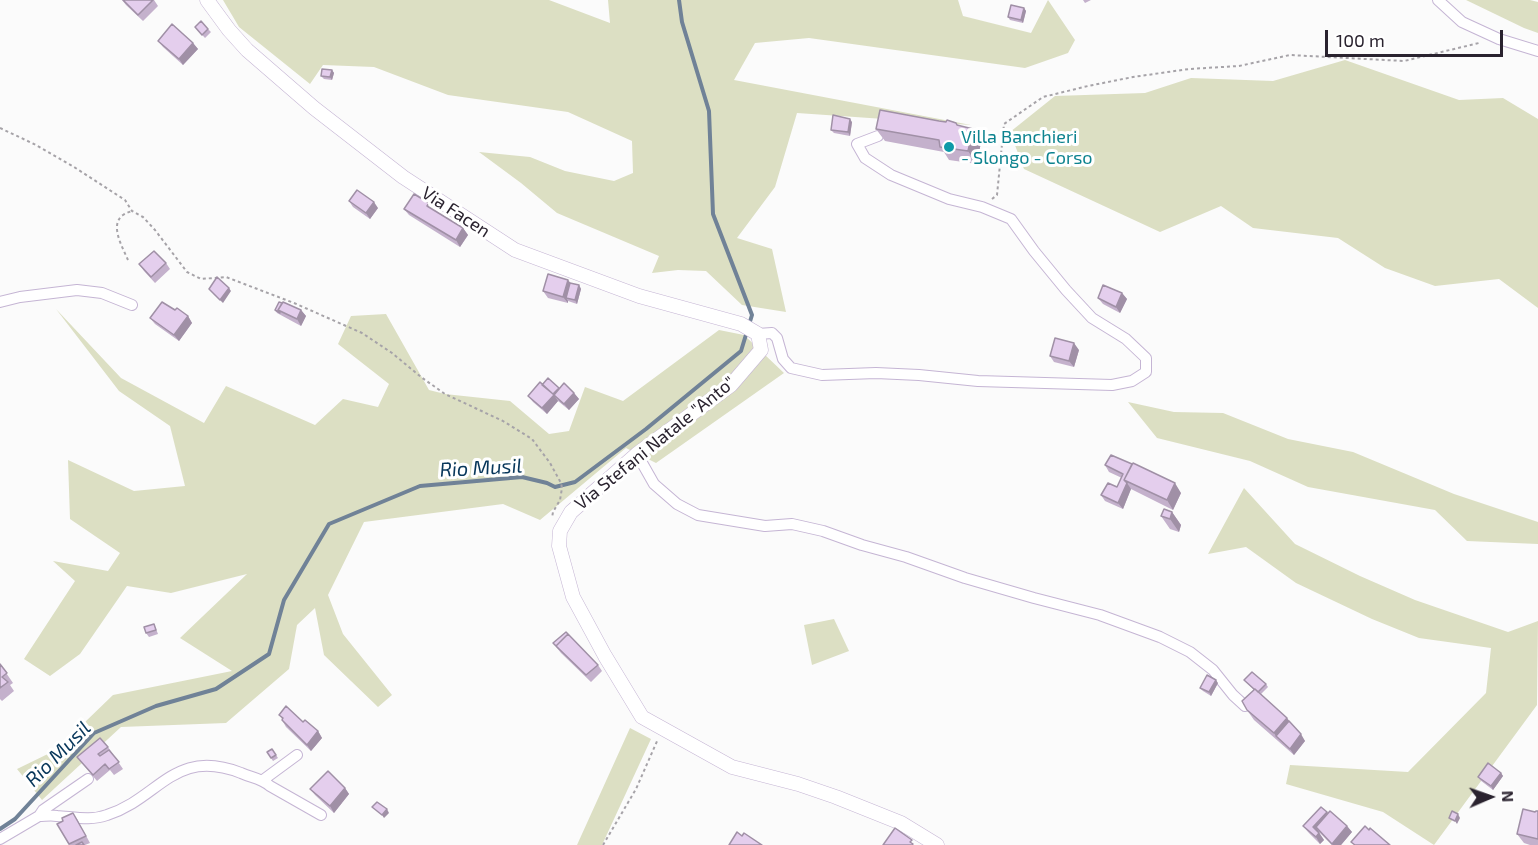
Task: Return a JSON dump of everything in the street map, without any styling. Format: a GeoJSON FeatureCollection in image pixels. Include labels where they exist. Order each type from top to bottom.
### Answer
{"type":"FeatureCollection","features":[{"type":"Feature","properties":{"kind":"street","name":"Via Facen"},"geometry":{"type":"LineString","coordinates":[[207,0],[246,50],[314,108],[402,177],[515,250],[639,296],[741,324],[758,334]]}},
{"type":"Feature","properties":{"kind":"street"},"geometry":{"type":"LineString","coordinates":[[1438,0],[1462,22],[1499,39],[1538,51]]}},
{"type":"Feature","properties":{"kind":"street"},"geometry":{"type":"LineString","coordinates":[[758,334],[772,333],[777,338],[783,359],[791,368],[822,375],[920,375],[978,381],[1105,385],[1132,381],[1146,372],[1146,358],[1126,339],[1092,318],[1034,251],[1011,219],[982,207],[949,199],[891,175],[865,158],[857,144],[878,136]]}},
{"type":"Feature","properties":{"kind":"street"},"geometry":{"type":"LineString","coordinates":[[0,302],[20,297],[77,290],[102,293],[132,305]]}},
{"type":"Feature","properties":{"kind":"street","name":"Via Stefani Natale \"Anto\""},"geometry":{"type":"LineString","coordinates":[[758,334],[761,350],[731,384],[637,454],[571,512],[560,531],[559,546],[573,597],[642,717],[732,767],[798,784],[836,797],[902,823],[937,845]]}},
{"type":"Feature","properties":{"kind":"street"},"geometry":{"type":"LineString","coordinates":[[637,454],[654,484],[677,504],[698,514],[765,526],[792,524],[823,531],[965,578],[1100,615],[1160,637],[1190,652],[1213,670],[1245,706]]}},
{"type":"Feature","properties":{"kind":"street"},"geometry":{"type":"LineString","coordinates":[[263,780],[297,755]]}},
{"type":"Feature","properties":{"kind":"street"},"geometry":{"type":"LineString","coordinates":[[39,816],[93,818],[106,816],[127,807],[177,773],[194,767],[212,766],[228,768],[263,780],[321,815]]}},
{"type":"Feature","properties":{"kind":"street"},"geometry":{"type":"LineString","coordinates":[[0,839],[39,816],[43,810],[88,779]]}},
{"type":"Feature","properties":{"kind":"path"},"geometry":{"type":"LineString","coordinates":[[982,207],[997,195],[1004,124],[1043,97],[1133,77],[1189,69],[1239,66],[1290,55],[1404,61],[1499,39]]}},
{"type":"Feature","properties":{"kind":"path"},"geometry":{"type":"LineString","coordinates":[[0,128],[74,167],[125,200],[132,211],[155,230],[187,272],[201,279],[226,277],[294,303],[362,333],[445,394],[503,421],[532,439],[550,463],[562,488]]}},
{"type":"Feature","properties":{"kind":"path"},"geometry":{"type":"LineString","coordinates":[[128,260],[117,233],[118,222],[123,215],[132,211]]}},
{"type":"Feature","properties":{"kind":"path"},"geometry":{"type":"LineString","coordinates":[[603,845],[636,789],[662,729]]}},
{"type":"Feature","properties":{"kind":"green space"},"geometry":{"type":"Polygon","coordinates":[[[223,0],[549,0],[610,23],[608,0],[958,0],[963,16],[1031,33],[1048,0],[1075,40],[1068,53],[1025,68],[809,38],[755,43],[734,80],[971,125],[797,113],[775,187],[737,238],[772,249],[786,312],[742,305],[706,271],[678,270],[652,273],[659,256],[557,213],[479,152],[530,157],[565,171],[614,181],[633,173],[632,141],[568,112],[448,95],[374,67],[323,65],[310,84],[239,27],[223,0]]]}},
{"type":"Feature","properties":{"kind":"green space"},"geometry":{"type":"Polygon","coordinates":[[[1466,0],[1538,2],[1538,33],[1524,28],[1466,0]]]}},
{"type":"Feature","properties":{"kind":"green space"},"geometry":{"type":"Polygon","coordinates":[[[1345,60],[1459,100],[1503,98],[1538,119],[1538,308],[1499,279],[1435,286],[1385,268],[1338,238],[1253,228],[1221,206],[1160,232],[1024,169],[1010,132],[1055,96],[1145,93],[1191,78],[1273,81],[1345,60]]]}},
{"type":"Feature","properties":{"kind":"green space"},"geometry":{"type":"Polygon","coordinates":[[[56,309],[121,378],[204,423],[226,386],[315,425],[343,399],[378,407],[389,384],[338,344],[351,316],[386,314],[429,390],[445,394],[510,401],[549,434],[569,431],[585,387],[623,401],[719,330],[744,335],[784,373],[656,463],[626,448],[540,520],[503,504],[364,522],[328,595],[343,634],[392,695],[378,707],[324,655],[315,608],[297,625],[289,669],[226,723],[121,727],[42,800],[17,769],[56,750],[113,695],[232,671],[180,638],[247,574],[171,593],[127,586],[80,654],[50,676],[24,659],[75,581],[53,561],[108,571],[120,553],[70,519],[68,460],[134,491],[185,486],[170,426],[119,391],[56,309]]]}},
{"type":"Feature","properties":{"kind":"green space"},"geometry":{"type":"Polygon","coordinates":[[[1128,402],[1174,412],[1223,413],[1288,439],[1353,452],[1454,494],[1538,522],[1538,544],[1467,541],[1435,510],[1308,487],[1250,461],[1157,438],[1128,402]]]}},
{"type":"Feature","properties":{"kind":"green space"},"geometry":{"type":"Polygon","coordinates":[[[1244,488],[1295,544],[1360,576],[1415,600],[1508,632],[1538,621],[1537,705],[1434,845],[1383,812],[1286,784],[1290,765],[1408,772],[1486,693],[1491,648],[1419,638],[1372,619],[1296,583],[1246,547],[1208,554],[1244,488]]]}},
{"type":"Feature","properties":{"kind":"green space"},"geometry":{"type":"Polygon","coordinates":[[[834,619],[849,651],[812,665],[804,625],[834,619]]]}},
{"type":"Feature","properties":{"kind":"green space"},"geometry":{"type":"Polygon","coordinates":[[[630,728],[651,739],[602,845],[577,845],[630,728]]]}},
{"type":"Feature","properties":{"kind":"building"},"geometry":{"type":"Polygon","coordinates":[[[123,0],[153,0],[138,15],[123,0]]]}},
{"type":"Feature","properties":{"kind":"building"},"geometry":{"type":"Polygon","coordinates":[[[1011,5],[1024,8],[1021,20],[1008,17],[1011,5]]]}},
{"type":"Feature","properties":{"kind":"building"},"geometry":{"type":"Polygon","coordinates":[[[201,21],[208,29],[202,35],[195,27],[201,21]]]}},
{"type":"Feature","properties":{"kind":"building"},"geometry":{"type":"Polygon","coordinates":[[[172,24],[193,43],[179,59],[158,41],[172,24]]]}},
{"type":"Feature","properties":{"kind":"building"},"geometry":{"type":"Polygon","coordinates":[[[322,69],[332,70],[330,77],[321,76],[322,69]]]}},
{"type":"Feature","properties":{"kind":"building"},"geometry":{"type":"Polygon","coordinates":[[[880,110],[939,121],[946,122],[947,120],[973,129],[968,151],[940,147],[939,140],[876,129],[880,110]]]}},
{"type":"Feature","properties":{"kind":"building"},"geometry":{"type":"Polygon","coordinates":[[[833,115],[850,119],[848,132],[831,130],[833,115]]]}},
{"type":"Feature","properties":{"kind":"building"},"geometry":{"type":"Polygon","coordinates":[[[357,190],[374,202],[366,213],[349,201],[357,190]]]}},
{"type":"Feature","properties":{"kind":"building"},"geometry":{"type":"Polygon","coordinates":[[[414,194],[429,203],[427,206],[463,228],[456,240],[404,209],[414,194]]]}},
{"type":"Feature","properties":{"kind":"building"},"geometry":{"type":"Polygon","coordinates":[[[154,251],[166,263],[151,277],[139,264],[154,251]]]}},
{"type":"Feature","properties":{"kind":"building"},"geometry":{"type":"Polygon","coordinates":[[[548,274],[568,280],[563,297],[543,291],[548,274]]]}},
{"type":"Feature","properties":{"kind":"building"},"geometry":{"type":"Polygon","coordinates":[[[217,277],[229,288],[220,300],[209,289],[217,277]]]}},
{"type":"Feature","properties":{"kind":"building"},"geometry":{"type":"Polygon","coordinates":[[[570,283],[579,285],[575,300],[566,298],[570,283]]]}},
{"type":"Feature","properties":{"kind":"building"},"geometry":{"type":"Polygon","coordinates":[[[1103,285],[1122,293],[1116,307],[1098,298],[1103,285]]]}},
{"type":"Feature","properties":{"kind":"building"},"geometry":{"type":"Polygon","coordinates":[[[162,302],[175,310],[177,308],[188,316],[174,335],[150,318],[162,302]]]}},
{"type":"Feature","properties":{"kind":"building"},"geometry":{"type":"Polygon","coordinates":[[[279,302],[282,303],[278,310],[280,313],[275,310],[279,302]]]}},
{"type":"Feature","properties":{"kind":"building"},"geometry":{"type":"Polygon","coordinates":[[[283,302],[301,310],[297,319],[278,310],[283,302]]]}},
{"type":"Feature","properties":{"kind":"building"},"geometry":{"type":"Polygon","coordinates":[[[1055,338],[1074,343],[1069,361],[1050,356],[1055,338]]]}},
{"type":"Feature","properties":{"kind":"building"},"geometry":{"type":"Polygon","coordinates":[[[548,378],[559,388],[553,394],[542,385],[548,378]]]}},
{"type":"Feature","properties":{"kind":"building"},"geometry":{"type":"Polygon","coordinates":[[[540,382],[554,395],[542,408],[528,396],[540,382]]]}},
{"type":"Feature","properties":{"kind":"building"},"geometry":{"type":"Polygon","coordinates":[[[564,383],[574,393],[564,404],[554,395],[564,383]]]}},
{"type":"Feature","properties":{"kind":"building"},"geometry":{"type":"Polygon","coordinates":[[[1111,455],[1132,464],[1124,480],[1127,483],[1118,503],[1101,495],[1108,483],[1117,487],[1123,474],[1105,465],[1111,455]]]}},
{"type":"Feature","properties":{"kind":"building"},"geometry":{"type":"Polygon","coordinates":[[[1133,463],[1175,483],[1167,500],[1124,480],[1133,463]]]}},
{"type":"Feature","properties":{"kind":"building"},"geometry":{"type":"Polygon","coordinates":[[[1164,509],[1172,512],[1170,519],[1161,516],[1164,509]]]}},
{"type":"Feature","properties":{"kind":"building"},"geometry":{"type":"Polygon","coordinates":[[[154,624],[156,630],[146,633],[144,627],[154,624]]]}},
{"type":"Feature","properties":{"kind":"building"},"geometry":{"type":"Polygon","coordinates":[[[566,632],[568,634],[556,646],[553,643],[566,632]]]}},
{"type":"Feature","properties":{"kind":"building"},"geometry":{"type":"Polygon","coordinates":[[[568,634],[598,665],[586,675],[556,646],[568,634]]]}},
{"type":"Feature","properties":{"kind":"building"},"geometry":{"type":"Polygon","coordinates":[[[0,664],[7,673],[2,677],[8,682],[0,688],[0,664]]]}},
{"type":"Feature","properties":{"kind":"building"},"geometry":{"type":"Polygon","coordinates":[[[1252,672],[1266,684],[1258,692],[1244,680],[1252,672]]]}},
{"type":"Feature","properties":{"kind":"building"},"geometry":{"type":"Polygon","coordinates":[[[1207,675],[1216,680],[1209,692],[1200,688],[1207,675]]]}},
{"type":"Feature","properties":{"kind":"building"},"geometry":{"type":"Polygon","coordinates":[[[1255,689],[1287,718],[1274,733],[1247,710],[1242,701],[1255,689]]]}},
{"type":"Feature","properties":{"kind":"building"},"geometry":{"type":"Polygon","coordinates":[[[286,706],[303,722],[305,720],[318,731],[307,745],[279,715],[286,706]]]}},
{"type":"Feature","properties":{"kind":"building"},"geometry":{"type":"Polygon","coordinates":[[[1289,721],[1301,734],[1290,749],[1276,736],[1289,721]]]}},
{"type":"Feature","properties":{"kind":"building"},"geometry":{"type":"Polygon","coordinates":[[[100,738],[108,747],[98,754],[100,756],[109,750],[119,762],[109,769],[105,764],[93,775],[77,757],[100,738]]]}},
{"type":"Feature","properties":{"kind":"building"},"geometry":{"type":"Polygon","coordinates":[[[272,749],[276,755],[271,758],[267,752],[272,749]]]}},
{"type":"Feature","properties":{"kind":"building"},"geometry":{"type":"Polygon","coordinates":[[[1488,763],[1501,773],[1491,786],[1478,777],[1488,763]]]}},
{"type":"Feature","properties":{"kind":"building"},"geometry":{"type":"Polygon","coordinates":[[[328,771],[345,788],[330,806],[310,789],[328,771]]]}},
{"type":"Feature","properties":{"kind":"building"},"geometry":{"type":"Polygon","coordinates":[[[377,802],[387,809],[382,815],[372,807],[377,802]]]}},
{"type":"Feature","properties":{"kind":"building"},"geometry":{"type":"Polygon","coordinates":[[[1321,807],[1327,812],[1313,827],[1319,833],[1316,837],[1303,826],[1321,807]]]}},
{"type":"Feature","properties":{"kind":"building"},"geometry":{"type":"Polygon","coordinates":[[[1523,809],[1538,811],[1538,839],[1517,834],[1523,809]]]}},
{"type":"Feature","properties":{"kind":"building"},"geometry":{"type":"Polygon","coordinates":[[[1330,811],[1347,826],[1332,844],[1316,827],[1330,811]]]}},
{"type":"Feature","properties":{"kind":"building"},"geometry":{"type":"Polygon","coordinates":[[[1452,811],[1458,814],[1455,821],[1449,818],[1452,811]]]}},
{"type":"Feature","properties":{"kind":"building"},"geometry":{"type":"Polygon","coordinates":[[[73,813],[86,836],[69,844],[57,824],[63,821],[62,818],[73,813]]]}},
{"type":"Feature","properties":{"kind":"building"},"geometry":{"type":"Polygon","coordinates":[[[1365,826],[1390,845],[1355,845],[1351,842],[1365,826]]]}},
{"type":"Feature","properties":{"kind":"building"},"geometry":{"type":"Polygon","coordinates":[[[895,828],[912,840],[910,842],[913,844],[883,845],[895,828]]]}},
{"type":"Feature","properties":{"kind":"building"},"geometry":{"type":"Polygon","coordinates":[[[737,832],[742,836],[744,833],[762,845],[729,845],[737,832]]]}},
{"type":"Feature","properties":{"kind":"waterway","name":"Rio Musil"},"geometry":{"type":"LineString","coordinates":[[0,829],[15,819],[94,733],[156,706],[216,689],[269,654],[284,600],[329,524],[420,486],[522,477],[555,487],[575,482],[646,429],[741,351],[752,315],[713,214],[709,111],[682,22],[679,0]]}},
{"type":"Feature","properties":{"kind":"place","name":"Villa Banchieri - Slongo - Corso"},"geometry":{"type":"Point","coordinates":[949,147]}}]}
